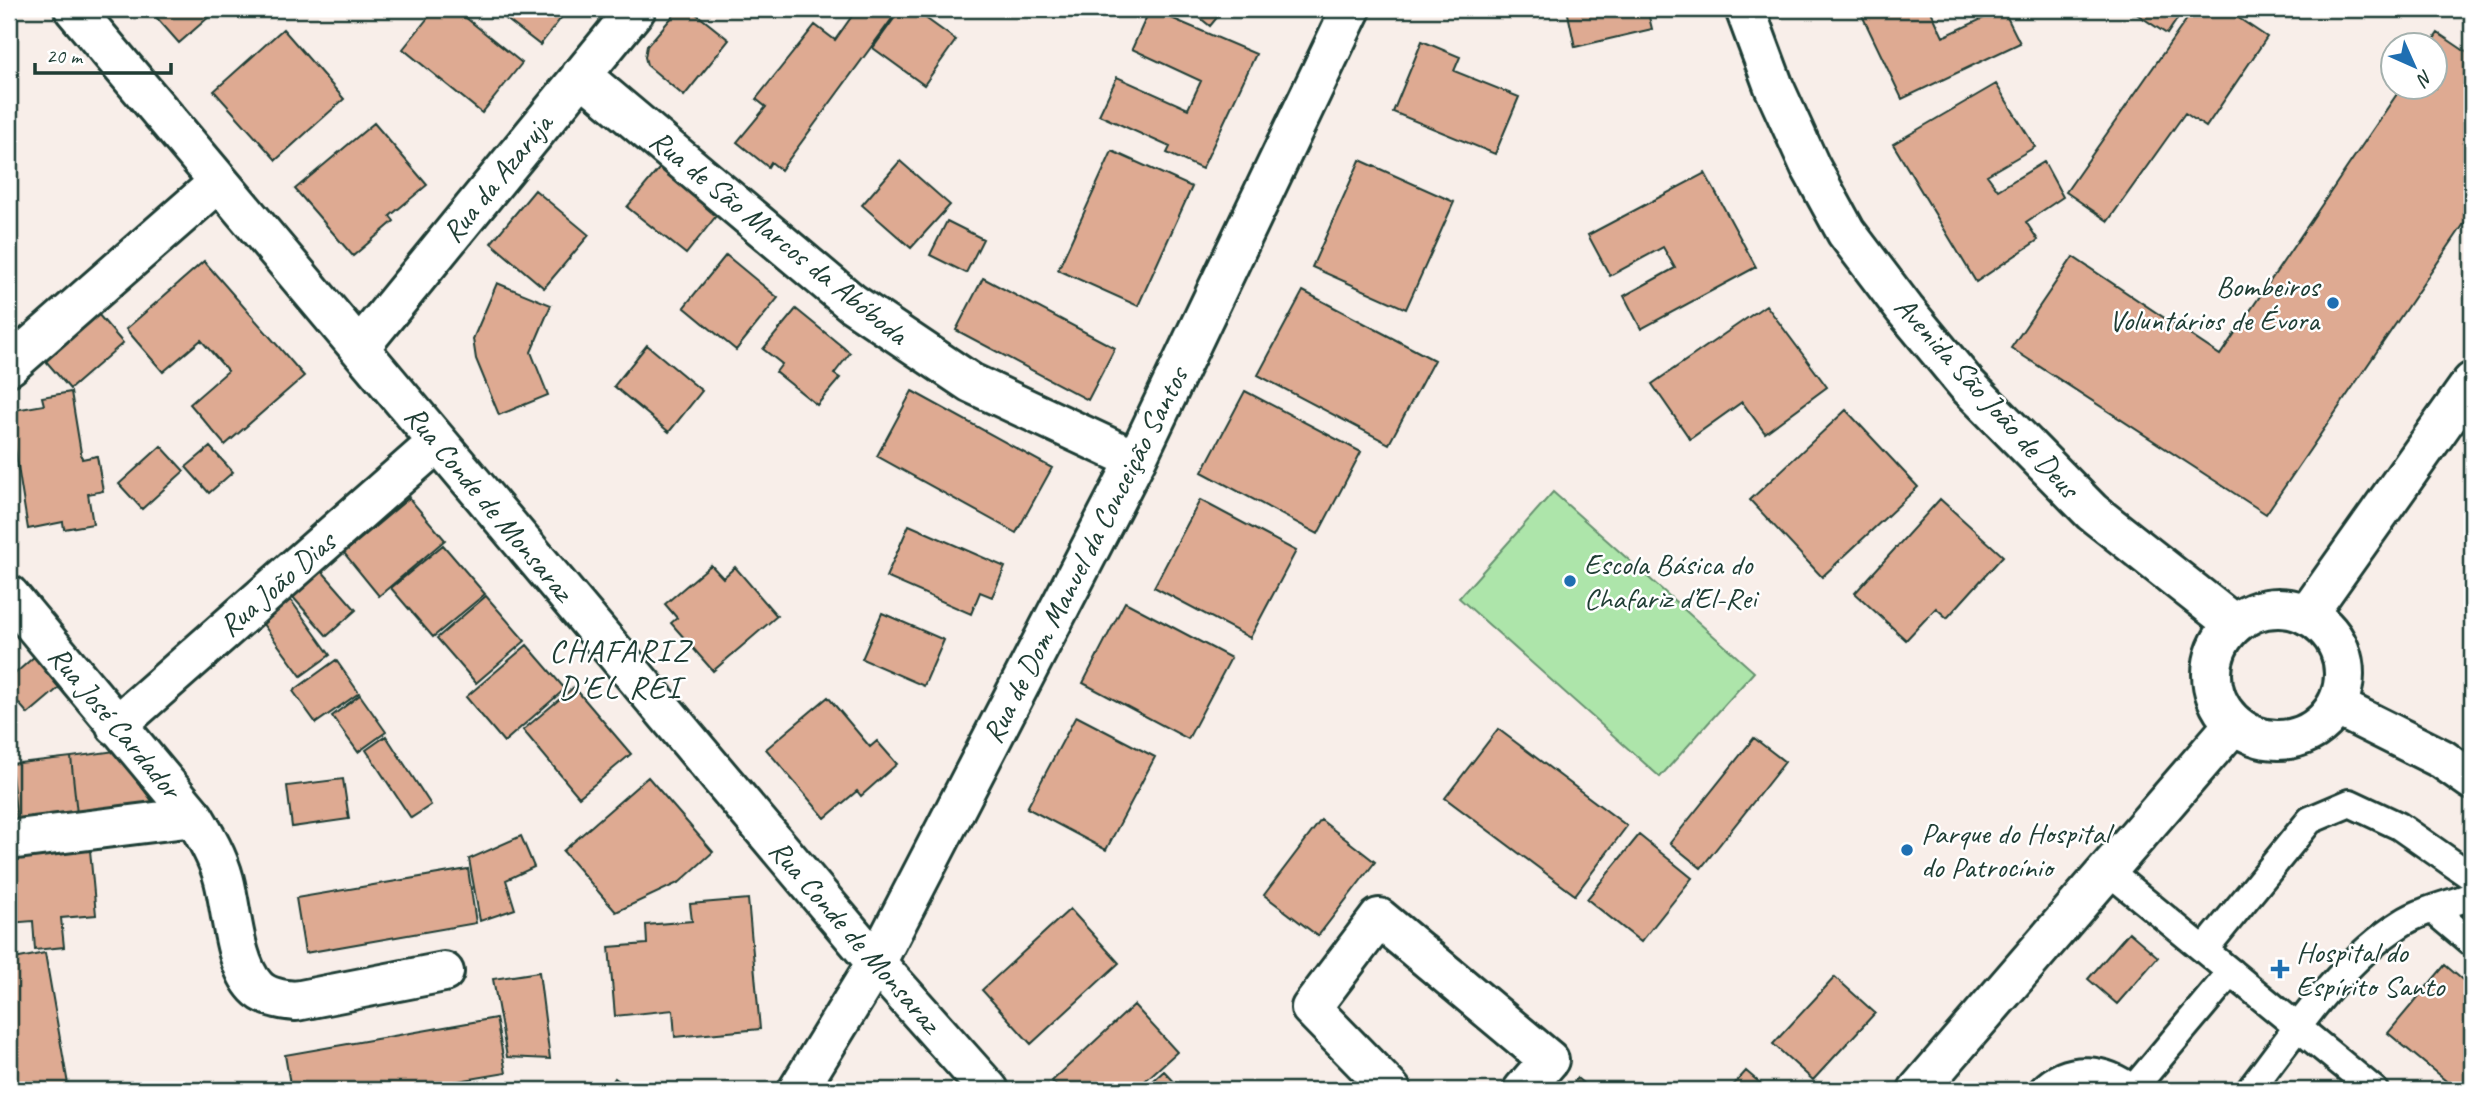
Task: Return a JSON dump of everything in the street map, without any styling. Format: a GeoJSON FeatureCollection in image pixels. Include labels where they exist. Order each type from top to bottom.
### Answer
{"type":"FeatureCollection","features":[{"type":"Feature","properties":{"kind":"street","name":"Rua Conde de Monsaraz"},"geometry":{"type":"LineString","coordinates":[[74,9],[876,964],[989,1090]]}},
{"type":"Feature","properties":{"kind":"street","name":"Rua da Azaruja"},"geometry":{"type":"LineString","coordinates":[[359,348],[636,9]]}},
{"type":"Feature","properties":{"kind":"street","name":"Rua de Dom Manuel da Conceição Santos"},"geometry":{"type":"LineString","coordinates":[[798,1090],[876,964],[1136,460],[1351,9]]}},
{"type":"Feature","properties":{"kind":"street","name":"Avenida São João de Deus"},"geometry":{"type":"LineString","coordinates":[[1745,9],[1774,87],[1810,166],[1846,232],[1905,310],[1968,385],[2092,512],[2234,624]]}},
{"type":"Feature","properties":{"kind":"street","name":"Rua de São Marcos da Abóboda"},"geometry":{"type":"LineString","coordinates":[[581,75],[852,303],[914,347],[971,383],[1136,460]]}},
{"type":"Feature","properties":{"kind":"street"},"geometry":{"type":"LineString","coordinates":[[9,366],[219,182]]}},
{"type":"Feature","properties":{"kind":"street"},"geometry":{"type":"LineString","coordinates":[[2307,615],[2472,382]]}},
{"type":"Feature","properties":{"kind":"street","name":"Rua João Dias"},"geometry":{"type":"LineString","coordinates":[[116,726],[438,442]]}},
{"type":"Feature","properties":{"kind":"street","name":"Rua José Cardador"},"geometry":{"type":"LineString","coordinates":[[9,595],[194,817],[212,847],[223,878],[244,970],[257,989],[277,999],[296,1001],[444,972]]}},
{"type":"Feature","properties":{"kind":"street"},"geometry":{"type":"LineString","coordinates":[[2270,609],[2289,609],[2307,615],[2325,627],[2337,645],[2343,665],[2343,687],[2336,706],[2321,725],[2301,737],[2277,741],[2254,737],[2234,725],[2219,707],[2212,686],[2212,663],[2220,642],[2234,624],[2251,614],[2270,609]]}},
{"type":"Feature","properties":{"kind":"street"},"geometry":{"type":"LineString","coordinates":[[2336,706],[2442,759],[2472,780]]}},
{"type":"Feature","properties":{"kind":"street"},"geometry":{"type":"LineString","coordinates":[[1918,1090],[2234,725]]}},
{"type":"Feature","properties":{"kind":"street"},"geometry":{"type":"LineString","coordinates":[[9,840],[194,817]]}},
{"type":"Feature","properties":{"kind":"street"},"geometry":{"type":"LineString","coordinates":[[1391,1090],[1311,1008],[1379,918],[1549,1060],[1523,1090]]}},
{"type":"Feature","properties":{"kind":"lane"},"geometry":{"type":"LineString","coordinates":[[2204,950],[2310,820],[2350,803],[2399,825],[2472,877]]}},
{"type":"Feature","properties":{"kind":"lane"},"geometry":{"type":"LineString","coordinates":[[2109,871],[2374,1090]]}},
{"type":"Feature","properties":{"kind":"lane"},"geometry":{"type":"LineString","coordinates":[[2250,1090],[2298,1027],[2364,950],[2403,922],[2472,896]]}},
{"type":"Feature","properties":{"kind":"lane"},"geometry":{"type":"LineString","coordinates":[[2434,910],[2472,943]]}},
{"type":"Feature","properties":{"kind":"lane"},"geometry":{"type":"LineString","coordinates":[[2042,1090],[2056,1076],[2094,1070],[2122,1080],[2134,1090],[2231,972]]}},
{"type":"Feature","properties":{"kind":"green space"},"geometry":{"type":"Polygon","coordinates":[[[1553,492],[1754,672],[1660,777],[1459,598],[1553,492]]]}},
{"type":"Feature","properties":{"kind":"building"},"geometry":{"type":"Polygon","coordinates":[[[149,9],[218,9],[179,43],[149,9]]]}},
{"type":"Feature","properties":{"kind":"building"},"geometry":{"type":"Polygon","coordinates":[[[435,9],[455,9],[522,63],[482,113],[403,49],[435,9]]]}},
{"type":"Feature","properties":{"kind":"building"},"geometry":{"type":"Polygon","coordinates":[[[493,9],[568,9],[540,45],[493,9]]]}},
{"type":"Feature","properties":{"kind":"building"},"geometry":{"type":"Polygon","coordinates":[[[679,9],[690,9],[729,40],[684,96],[647,65],[645,57],[647,46],[679,9]]]}},
{"type":"Feature","properties":{"kind":"building"},"geometry":{"type":"Polygon","coordinates":[[[857,9],[899,9],[781,170],[771,162],[768,167],[737,142],[766,107],[756,99],[815,25],[835,40],[857,9]]]}},
{"type":"Feature","properties":{"kind":"building"},"geometry":{"type":"Polygon","coordinates":[[[901,9],[913,9],[956,40],[924,85],[873,48],[901,9]]]}},
{"type":"Feature","properties":{"kind":"building"},"geometry":{"type":"Polygon","coordinates":[[[1150,9],[1256,54],[1202,169],[1167,153],[1170,147],[1099,115],[1117,77],[1188,109],[1201,81],[1132,49],[1150,9]]]}},
{"type":"Feature","properties":{"kind":"building"},"geometry":{"type":"Polygon","coordinates":[[[1189,9],[1224,9],[1210,26],[1189,9]]]}},
{"type":"Feature","properties":{"kind":"building"},"geometry":{"type":"Polygon","coordinates":[[[1567,9],[1647,9],[1652,29],[1575,47],[1567,9]]]}},
{"type":"Feature","properties":{"kind":"building"},"geometry":{"type":"Polygon","coordinates":[[[1859,9],[1930,9],[1943,37],[2003,9],[2020,43],[1902,99],[1859,9]]]}},
{"type":"Feature","properties":{"kind":"building"},"geometry":{"type":"Polygon","coordinates":[[[2129,9],[2184,9],[2167,34],[2129,9]]]}},
{"type":"Feature","properties":{"kind":"building"},"geometry":{"type":"Polygon","coordinates":[[[2194,9],[2225,9],[2267,37],[2206,127],[2185,113],[2108,221],[2066,192],[2194,9]]]}},
{"type":"Feature","properties":{"kind":"building"},"geometry":{"type":"Polygon","coordinates":[[[283,29],[344,99],[276,160],[214,91],[283,29]]]}},
{"type":"Feature","properties":{"kind":"building"},"geometry":{"type":"Polygon","coordinates":[[[1422,41],[1460,57],[1454,71],[1519,97],[1495,154],[1393,112],[1422,41]]]}},
{"type":"Feature","properties":{"kind":"building","name":"Bombeiros Voluntários de Évora"},"geometry":{"type":"Polygon","coordinates":[[[2450,41],[2472,56],[2472,212],[2266,514],[2011,348],[2073,257],[2220,355],[2392,102],[2450,102],[2450,41]]]}},
{"type":"Feature","properties":{"kind":"building"},"geometry":{"type":"Polygon","coordinates":[[[1996,84],[2035,147],[1987,175],[1998,190],[2044,162],[2063,197],[2026,222],[2038,240],[1976,282],[1893,144],[1996,84]]]}},
{"type":"Feature","properties":{"kind":"building"},"geometry":{"type":"Polygon","coordinates":[[[374,123],[427,185],[390,216],[394,221],[353,256],[295,189],[374,123]]]}},
{"type":"Feature","properties":{"kind":"building"},"geometry":{"type":"Polygon","coordinates":[[[1112,151],[1192,187],[1138,306],[1058,270],[1112,151]]]}},
{"type":"Feature","properties":{"kind":"building"},"geometry":{"type":"Polygon","coordinates":[[[1360,160],[1454,202],[1406,309],[1312,267],[1360,160]]]}},
{"type":"Feature","properties":{"kind":"building"},"geometry":{"type":"Polygon","coordinates":[[[900,161],[950,205],[911,248],[862,205],[900,161]]]}},
{"type":"Feature","properties":{"kind":"building"},"geometry":{"type":"Polygon","coordinates":[[[663,164],[720,211],[686,254],[627,207],[663,164]]]}},
{"type":"Feature","properties":{"kind":"building"},"geometry":{"type":"Polygon","coordinates":[[[1705,173],[1756,267],[1641,329],[1624,296],[1675,268],[1663,247],[1610,276],[1588,235],[1705,173]]]}},
{"type":"Feature","properties":{"kind":"building"},"geometry":{"type":"Polygon","coordinates":[[[535,190],[589,235],[544,288],[491,243],[535,190]]]}},
{"type":"Feature","properties":{"kind":"building"},"geometry":{"type":"Polygon","coordinates":[[[947,221],[983,239],[966,273],[930,255],[947,221]]]}},
{"type":"Feature","properties":{"kind":"building"},"geometry":{"type":"Polygon","coordinates":[[[726,255],[778,298],[736,350],[684,307],[726,255]]]}},
{"type":"Feature","properties":{"kind":"building"},"geometry":{"type":"Polygon","coordinates":[[[204,261],[304,376],[225,445],[190,404],[228,371],[201,340],[163,372],[126,329],[204,261]]]}},
{"type":"Feature","properties":{"kind":"building"},"geometry":{"type":"Polygon","coordinates":[[[983,278],[1115,348],[1088,400],[956,330],[983,278]]]}},
{"type":"Feature","properties":{"kind":"building"},"geometry":{"type":"Polygon","coordinates":[[[497,283],[551,305],[531,352],[548,395],[499,415],[476,359],[473,339],[497,283]]]}},
{"type":"Feature","properties":{"kind":"building"},"geometry":{"type":"Polygon","coordinates":[[[1303,291],[1434,360],[1389,444],[1258,375],[1303,291]]]}},
{"type":"Feature","properties":{"kind":"building"},"geometry":{"type":"Polygon","coordinates":[[[1766,305],[1827,387],[1765,433],[1742,402],[1690,439],[1652,384],[1766,305]]]}},
{"type":"Feature","properties":{"kind":"building"},"geometry":{"type":"Polygon","coordinates":[[[796,309],[850,353],[834,374],[840,378],[817,405],[776,372],[782,364],[763,349],[796,309]]]}},
{"type":"Feature","properties":{"kind":"building"},"geometry":{"type":"Polygon","coordinates":[[[98,314],[123,343],[70,389],[45,360],[98,314]]]}},
{"type":"Feature","properties":{"kind":"building"},"geometry":{"type":"Polygon","coordinates":[[[647,345],[702,391],[669,432],[614,386],[647,345]]]}},
{"type":"Feature","properties":{"kind":"building"},"geometry":{"type":"Polygon","coordinates":[[[912,391],[1052,468],[1016,533],[877,456],[912,391]]]}},
{"type":"Feature","properties":{"kind":"building"},"geometry":{"type":"Polygon","coordinates":[[[1245,391],[1361,452],[1318,534],[1202,472],[1245,391]]]}},
{"type":"Feature","properties":{"kind":"building"},"geometry":{"type":"Polygon","coordinates":[[[71,392],[82,459],[97,456],[103,491],[88,494],[93,524],[64,529],[63,522],[28,529],[9,411],[44,405],[42,397],[71,392]]]}},
{"type":"Feature","properties":{"kind":"building"},"geometry":{"type":"Polygon","coordinates":[[[1846,410],[1918,487],[1822,577],[1750,500],[1846,410]]]}},
{"type":"Feature","properties":{"kind":"building"},"geometry":{"type":"Polygon","coordinates":[[[161,446],[184,471],[142,509],[119,484],[161,446]]]}},
{"type":"Feature","properties":{"kind":"building"},"geometry":{"type":"Polygon","coordinates":[[[210,447],[233,472],[209,493],[186,467],[210,447]]]}},
{"type":"Feature","properties":{"kind":"building"},"geometry":{"type":"Polygon","coordinates":[[[409,498],[445,540],[379,596],[344,553],[409,498]]]}},
{"type":"Feature","properties":{"kind":"building"},"geometry":{"type":"Polygon","coordinates":[[[1940,499],[2003,556],[1947,618],[1936,608],[1906,640],[1855,593],[1940,499]]]}},
{"type":"Feature","properties":{"kind":"building"},"geometry":{"type":"Polygon","coordinates":[[[1200,500],[1296,551],[1250,638],[1154,587],[1200,500]]]}},
{"type":"Feature","properties":{"kind":"building"},"geometry":{"type":"Polygon","coordinates":[[[909,525],[1005,567],[992,597],[980,592],[971,614],[886,577],[909,525]]]}},
{"type":"Feature","properties":{"kind":"building"},"geometry":{"type":"Polygon","coordinates":[[[443,545],[485,594],[433,637],[391,588],[443,545]]]}},
{"type":"Feature","properties":{"kind":"building"},"geometry":{"type":"Polygon","coordinates":[[[711,565],[723,578],[735,567],[777,616],[713,671],[671,623],[677,618],[665,604],[711,565]]]}},
{"type":"Feature","properties":{"kind":"building"},"geometry":{"type":"Polygon","coordinates":[[[321,570],[356,610],[327,636],[292,596],[321,570]]]}},
{"type":"Feature","properties":{"kind":"building"},"geometry":{"type":"Polygon","coordinates":[[[486,596],[525,641],[476,683],[437,638],[486,596]]]}},
{"type":"Feature","properties":{"kind":"building"},"geometry":{"type":"Polygon","coordinates":[[[290,599],[330,655],[301,676],[260,620],[290,599]]]}},
{"type":"Feature","properties":{"kind":"building"},"geometry":{"type":"Polygon","coordinates":[[[1125,602],[1231,658],[1188,739],[1083,683],[1125,602]]]}},
{"type":"Feature","properties":{"kind":"building"},"geometry":{"type":"Polygon","coordinates":[[[882,613],[944,640],[924,686],[862,659],[882,613]]]}},
{"type":"Feature","properties":{"kind":"building"},"geometry":{"type":"Polygon","coordinates":[[[527,645],[565,689],[504,742],[466,697],[527,645]]]}},
{"type":"Feature","properties":{"kind":"building"},"geometry":{"type":"Polygon","coordinates":[[[35,656],[61,686],[28,714],[9,692],[9,679],[35,656]]]}},
{"type":"Feature","properties":{"kind":"building"},"geometry":{"type":"Polygon","coordinates":[[[336,660],[359,693],[316,723],[293,691],[336,660]]]}},
{"type":"Feature","properties":{"kind":"building"},"geometry":{"type":"Polygon","coordinates":[[[574,687],[631,754],[579,797],[523,730],[574,687]]]}},
{"type":"Feature","properties":{"kind":"building"},"geometry":{"type":"Polygon","coordinates":[[[360,695],[386,732],[358,752],[332,716],[360,695]]]}},
{"type":"Feature","properties":{"kind":"building"},"geometry":{"type":"Polygon","coordinates":[[[828,697],[870,747],[877,741],[897,764],[861,796],[857,791],[825,818],[766,749],[828,697]]]}},
{"type":"Feature","properties":{"kind":"building"},"geometry":{"type":"Polygon","coordinates":[[[1076,716],[1155,757],[1106,850],[1027,808],[1076,716]]]}},
{"type":"Feature","properties":{"kind":"building"},"geometry":{"type":"Polygon","coordinates":[[[1498,729],[1627,826],[1575,895],[1445,798],[1498,729]]]}},
{"type":"Feature","properties":{"kind":"building"},"geometry":{"type":"Polygon","coordinates":[[[386,736],[431,805],[411,818],[366,750],[386,736]]]}},
{"type":"Feature","properties":{"kind":"building"},"geometry":{"type":"Polygon","coordinates":[[[1754,738],[1785,762],[1701,868],[1670,843],[1754,738]]]}},
{"type":"Feature","properties":{"kind":"building"},"geometry":{"type":"Polygon","coordinates":[[[115,751],[155,805],[77,814],[71,757],[115,751]]]}},
{"type":"Feature","properties":{"kind":"building"},"geometry":{"type":"Polygon","coordinates":[[[71,757],[77,814],[17,821],[11,764],[71,757]]]}},
{"type":"Feature","properties":{"kind":"building"},"geometry":{"type":"Polygon","coordinates":[[[9,764],[17,821],[9,821],[9,764]]]}},
{"type":"Feature","properties":{"kind":"building"},"geometry":{"type":"Polygon","coordinates":[[[648,777],[713,852],[680,882],[616,912],[563,851],[648,777]]]}},
{"type":"Feature","properties":{"kind":"building"},"geometry":{"type":"Polygon","coordinates":[[[343,779],[349,819],[292,827],[287,786],[343,779]]]}},
{"type":"Feature","properties":{"kind":"building"},"geometry":{"type":"Polygon","coordinates":[[[1321,820],[1375,862],[1318,936],[1264,895],[1321,820]]]}},
{"type":"Feature","properties":{"kind":"building"},"geometry":{"type":"Polygon","coordinates":[[[1639,835],[1692,878],[1641,942],[1587,899],[1639,835]]]}},
{"type":"Feature","properties":{"kind":"building"},"geometry":{"type":"Polygon","coordinates":[[[521,836],[534,867],[506,880],[515,909],[480,921],[469,859],[521,836]]]}},
{"type":"Feature","properties":{"kind":"building"},"geometry":{"type":"Polygon","coordinates":[[[90,850],[96,915],[61,918],[64,947],[35,950],[33,921],[9,923],[9,857],[90,850]]]}},
{"type":"Feature","properties":{"kind":"building"},"geometry":{"type":"Polygon","coordinates":[[[468,869],[476,923],[305,953],[296,898],[468,869]]]}},
{"type":"Feature","properties":{"kind":"building"},"geometry":{"type":"Polygon","coordinates":[[[748,899],[760,1029],[675,1037],[673,1010],[615,1016],[609,947],[647,944],[646,925],[692,921],[690,904],[748,899]]]}},
{"type":"Feature","properties":{"kind":"building"},"geometry":{"type":"Polygon","coordinates":[[[1070,909],[1119,963],[1031,1044],[982,990],[1070,909]]]}},
{"type":"Feature","properties":{"kind":"building"},"geometry":{"type":"Polygon","coordinates":[[[2129,932],[2158,957],[2117,1004],[2088,979],[2129,932]]]}},
{"type":"Feature","properties":{"kind":"building"},"geometry":{"type":"Polygon","coordinates":[[[45,953],[69,1090],[14,1090],[9,1059],[9,960],[45,953]]]}},
{"type":"Feature","properties":{"kind":"building"},"geometry":{"type":"Polygon","coordinates":[[[2445,965],[2472,988],[2472,1090],[2457,1090],[2388,1033],[2445,965]]]}},
{"type":"Feature","properties":{"kind":"building"},"geometry":{"type":"Polygon","coordinates":[[[539,972],[550,1059],[507,1057],[493,979],[539,972]]]}},
{"type":"Feature","properties":{"kind":"building"},"geometry":{"type":"Polygon","coordinates":[[[1835,977],[1875,1013],[1813,1080],[1773,1044],[1835,977]]]}},
{"type":"Feature","properties":{"kind":"building"},"geometry":{"type":"Polygon","coordinates":[[[1134,1005],[1177,1052],[1135,1090],[1061,1090],[1052,1081],[1134,1005]]]}},
{"type":"Feature","properties":{"kind":"building"},"geometry":{"type":"Polygon","coordinates":[[[496,1018],[506,1073],[405,1090],[291,1090],[285,1055],[496,1018]]]}},
{"type":"Feature","properties":{"kind":"building"},"geometry":{"type":"Polygon","coordinates":[[[1164,1071],[1182,1090],[1143,1090],[1164,1071]]]}},
{"type":"Feature","properties":{"kind":"building"},"geometry":{"type":"Polygon","coordinates":[[[1746,1071],[1768,1090],[1729,1090],[1746,1071]]]}},
{"type":"Feature","properties":{"kind":"building"},"geometry":{"type":"Polygon","coordinates":[[[615,1078],[632,1090],[607,1090],[615,1078]]]}},
{"type":"Feature","properties":{"kind":"building"},"geometry":{"type":"Polygon","coordinates":[[[1577,1078],[1591,1090],[1567,1090],[1577,1078]]]}},
{"type":"Feature","properties":{"kind":"place","name":"Bombeiros Voluntários de Évora"},"geometry":{"type":"Point","coordinates":[2333,303]}},
{"type":"Feature","properties":{"kind":"place","name":"Escola Básica do Chafariz d’El-Rei"},"geometry":{"type":"Point","coordinates":[1570,581]}},
{"type":"Feature","properties":{"kind":"place","name":"Parque do Hospital do Patrocínio"},"geometry":{"type":"Point","coordinates":[1907,850]}},
{"type":"Feature","properties":{"kind":"place","name":"Hospital do Espírito Santo"},"geometry":{"type":"Point","coordinates":[2280,969]}},
{"type":"Feature","properties":{"kind":"district","name":"CHAFARIZ D'EL REI"},"geometry":{"type":"Point","coordinates":[620,668]}}]}
